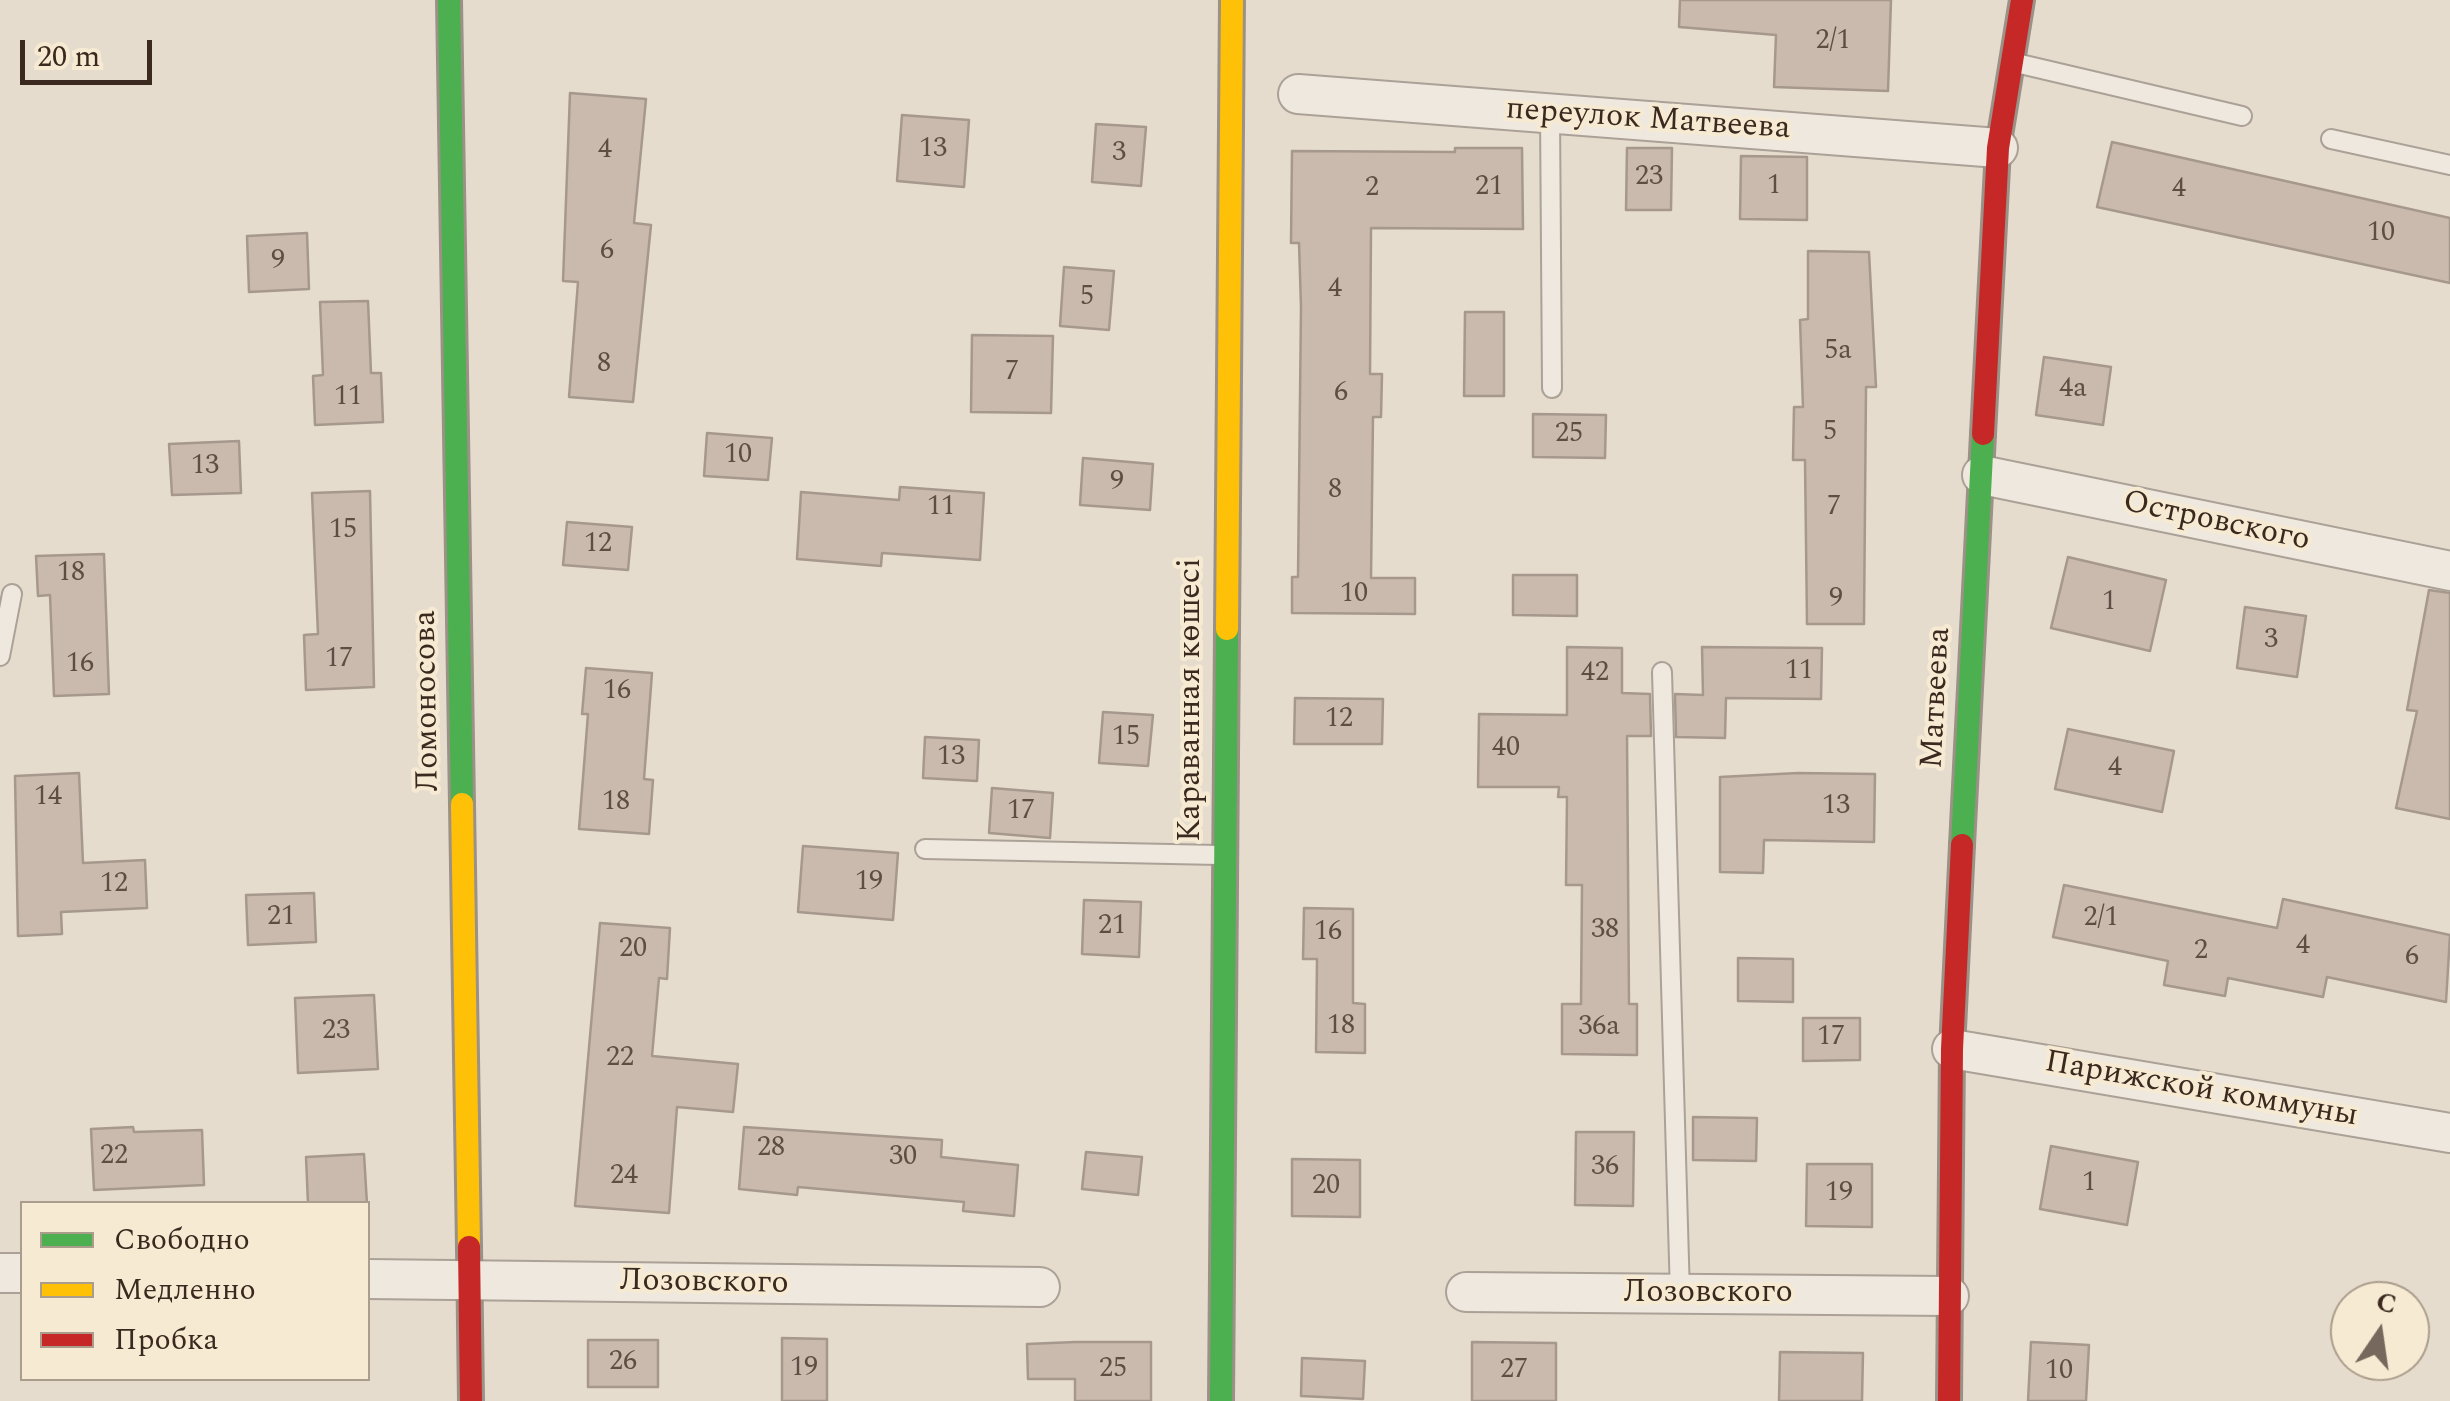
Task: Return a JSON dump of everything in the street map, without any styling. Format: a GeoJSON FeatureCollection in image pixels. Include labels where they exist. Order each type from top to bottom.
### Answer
{"type":"FeatureCollection","features":[{"type":"Feature","properties":{"kind":"street","name":"Ломоносова"},"geometry":{"type":"LineString","coordinates":[[449,0],[471,1401]]}},
{"type":"Feature","properties":{"kind":"street","name":"Караванная көшесі"},"geometry":{"type":"LineString","coordinates":[[1221,1401],[1232,0]]}},
{"type":"Feature","properties":{"kind":"street","name":"Матвеева"},"geometry":{"type":"LineString","coordinates":[[1948,1401],[1952,1049],[1998,148],[2022,0]]}},
{"type":"Feature","properties":{"kind":"street","name":"переулок Матвеева"},"geometry":{"type":"LineString","coordinates":[[1298,94],[1998,148]]}},
{"type":"Feature","properties":{"kind":"street","name":"Островского"},"geometry":{"type":"LineString","coordinates":[[1982,476],[2450,572]]}},
{"type":"Feature","properties":{"kind":"street","name":"Парижской коммуны"},"geometry":{"type":"LineString","coordinates":[[1952,1049],[2450,1133]]}},
{"type":"Feature","properties":{"kind":"street","name":"Лозовского"},"geometry":{"type":"LineString","coordinates":[[370,1279],[1040,1287]]}},
{"type":"Feature","properties":{"kind":"street","name":"Лозовского"},"geometry":{"type":"LineString","coordinates":[[1466,1292],[1950,1296]]}},
{"type":"Feature","properties":{"kind":"lane"},"geometry":{"type":"LineString","coordinates":[[2011,61],[2242,116]]}},
{"type":"Feature","properties":{"kind":"lane"},"geometry":{"type":"LineString","coordinates":[[1550,113],[1552,388]]}},
{"type":"Feature","properties":{"kind":"lane"},"geometry":{"type":"LineString","coordinates":[[2332,139],[2450,165]]}},
{"type":"Feature","properties":{"kind":"lane"},"geometry":{"type":"LineString","coordinates":[[0,656],[12,594]]}},
{"type":"Feature","properties":{"kind":"lane"},"geometry":{"type":"LineString","coordinates":[[1662,672],[1680,1295]]}},
{"type":"Feature","properties":{"kind":"lane"},"geometry":{"type":"LineString","coordinates":[[925,849],[1225,855]]}},
{"type":"Feature","properties":{"kind":"building"},"geometry":{"type":"Polygon","coordinates":[[[1680,0],[1891,0],[1888,91],[1774,87],[1776,35],[1679,27],[1680,0]]]}},
{"type":"Feature","properties":{"kind":"building"},"geometry":{"type":"Polygon","coordinates":[[[570,93],[646,99],[634,223],[651,225],[633,402],[569,397],[578,282],[563,281],[570,93]]]}},
{"type":"Feature","properties":{"kind":"building"},"geometry":{"type":"Polygon","coordinates":[[[902,115],[969,120],[964,187],[897,181],[902,115]]]}},
{"type":"Feature","properties":{"kind":"building"},"geometry":{"type":"Polygon","coordinates":[[[1096,124],[1146,127],[1141,186],[1092,182],[1096,124]]]}},
{"type":"Feature","properties":{"kind":"building"},"geometry":{"type":"Polygon","coordinates":[[[2112,142],[2450,218],[2450,283],[2097,207],[2112,142]]]}},
{"type":"Feature","properties":{"kind":"building"},"geometry":{"type":"Polygon","coordinates":[[[1455,148],[1522,148],[1523,229],[1371,228],[1370,374],[1382,374],[1381,417],[1373,417],[1371,578],[1415,578],[1415,614],[1292,613],[1292,577],[1298,577],[1301,307],[1299,243],[1291,243],[1292,151],[1455,152],[1455,148]]]}},
{"type":"Feature","properties":{"kind":"building"},"geometry":{"type":"Polygon","coordinates":[[[1627,148],[1672,148],[1671,210],[1626,210],[1627,148]]]}},
{"type":"Feature","properties":{"kind":"building"},"geometry":{"type":"Polygon","coordinates":[[[1741,156],[1807,157],[1807,220],[1740,219],[1741,156]]]}},
{"type":"Feature","properties":{"kind":"building"},"geometry":{"type":"Polygon","coordinates":[[[307,233],[309,289],[249,292],[247,236],[307,233]]]}},
{"type":"Feature","properties":{"kind":"building"},"geometry":{"type":"Polygon","coordinates":[[[1808,251],[1869,252],[1876,387],[1866,387],[1864,624],[1807,624],[1805,460],[1793,460],[1794,407],[1803,407],[1800,320],[1808,319],[1808,251]]]}},
{"type":"Feature","properties":{"kind":"building"},"geometry":{"type":"Polygon","coordinates":[[[1064,267],[1114,271],[1109,330],[1060,326],[1064,267]]]}},
{"type":"Feature","properties":{"kind":"building"},"geometry":{"type":"Polygon","coordinates":[[[368,301],[371,373],[381,373],[383,422],[315,425],[313,376],[323,375],[320,302],[368,301]]]}},
{"type":"Feature","properties":{"kind":"building"},"geometry":{"type":"Polygon","coordinates":[[[1465,312],[1504,312],[1504,396],[1464,396],[1465,312]]]}},
{"type":"Feature","properties":{"kind":"building"},"geometry":{"type":"Polygon","coordinates":[[[972,335],[1053,336],[1051,413],[971,412],[972,335]]]}},
{"type":"Feature","properties":{"kind":"building"},"geometry":{"type":"Polygon","coordinates":[[[2044,357],[2111,367],[2103,425],[2036,415],[2044,357]]]}},
{"type":"Feature","properties":{"kind":"building"},"geometry":{"type":"Polygon","coordinates":[[[1533,414],[1606,415],[1605,458],[1533,457],[1533,414]]]}},
{"type":"Feature","properties":{"kind":"building"},"geometry":{"type":"Polygon","coordinates":[[[707,433],[772,438],[768,480],[704,476],[707,433]]]}},
{"type":"Feature","properties":{"kind":"building"},"geometry":{"type":"Polygon","coordinates":[[[239,441],[241,493],[172,495],[169,444],[239,441]]]}},
{"type":"Feature","properties":{"kind":"building"},"geometry":{"type":"Polygon","coordinates":[[[1083,458],[1153,464],[1150,510],[1080,505],[1083,458]]]}},
{"type":"Feature","properties":{"kind":"building"},"geometry":{"type":"Polygon","coordinates":[[[900,487],[984,493],[980,560],[882,553],[881,566],[797,559],[801,492],[899,500],[900,487]]]}},
{"type":"Feature","properties":{"kind":"building"},"geometry":{"type":"Polygon","coordinates":[[[370,491],[374,687],[306,690],[304,635],[318,634],[312,493],[370,491]]]}},
{"type":"Feature","properties":{"kind":"building"},"geometry":{"type":"Polygon","coordinates":[[[567,522],[632,527],[628,570],[563,565],[567,522]]]}},
{"type":"Feature","properties":{"kind":"building"},"geometry":{"type":"Polygon","coordinates":[[[104,554],[109,694],[54,696],[50,595],[38,596],[36,556],[104,554]]]}},
{"type":"Feature","properties":{"kind":"building"},"geometry":{"type":"Polygon","coordinates":[[[2068,557],[2166,580],[2150,651],[2051,628],[2068,557]]]}},
{"type":"Feature","properties":{"kind":"building"},"geometry":{"type":"Polygon","coordinates":[[[1513,575],[1577,575],[1577,616],[1513,615],[1513,575]]]}},
{"type":"Feature","properties":{"kind":"building"},"geometry":{"type":"Polygon","coordinates":[[[2429,590],[2450,593],[2450,819],[2396,808],[2417,711],[2407,710],[2429,590]]]}},
{"type":"Feature","properties":{"kind":"building"},"geometry":{"type":"Polygon","coordinates":[[[2245,607],[2306,616],[2297,677],[2237,668],[2245,607]]]}},
{"type":"Feature","properties":{"kind":"building"},"geometry":{"type":"Polygon","coordinates":[[[1567,647],[1622,648],[1622,693],[1650,694],[1651,736],[1627,736],[1629,1004],[1637,1004],[1637,1055],[1562,1054],[1562,1004],[1581,1004],[1582,885],[1566,885],[1567,797],[1558,797],[1559,787],[1478,787],[1479,714],[1567,715],[1567,647]]]}},
{"type":"Feature","properties":{"kind":"building"},"geometry":{"type":"Polygon","coordinates":[[[1702,647],[1822,648],[1821,699],[1726,698],[1725,738],[1676,737],[1675,694],[1703,695],[1702,647]]]}},
{"type":"Feature","properties":{"kind":"building"},"geometry":{"type":"Polygon","coordinates":[[[586,668],[652,673],[644,779],[653,780],[649,834],[579,829],[588,714],[582,714],[586,668]]]}},
{"type":"Feature","properties":{"kind":"building"},"geometry":{"type":"Polygon","coordinates":[[[1295,698],[1383,699],[1382,744],[1294,744],[1295,698]]]}},
{"type":"Feature","properties":{"kind":"building"},"geometry":{"type":"Polygon","coordinates":[[[1103,712],[1153,715],[1148,766],[1099,763],[1103,712]]]}},
{"type":"Feature","properties":{"kind":"building"},"geometry":{"type":"Polygon","coordinates":[[[2068,729],[2174,751],[2162,812],[2055,789],[2068,729]]]}},
{"type":"Feature","properties":{"kind":"building"},"geometry":{"type":"Polygon","coordinates":[[[925,737],[979,740],[977,781],[923,778],[925,737]]]}},
{"type":"Feature","properties":{"kind":"building"},"geometry":{"type":"Polygon","coordinates":[[[79,773],[83,863],[145,860],[147,908],[61,912],[62,934],[18,936],[15,776],[79,773]]]}},
{"type":"Feature","properties":{"kind":"building"},"geometry":{"type":"Polygon","coordinates":[[[1875,774],[1874,842],[1764,840],[1763,873],[1720,872],[1720,777],[1875,774]]]}},
{"type":"Feature","properties":{"kind":"building"},"geometry":{"type":"Polygon","coordinates":[[[992,788],[1053,793],[1050,838],[989,833],[992,788]]]}},
{"type":"Feature","properties":{"kind":"building"},"geometry":{"type":"Polygon","coordinates":[[[803,846],[898,853],[893,920],[798,912],[803,846]]]}},
{"type":"Feature","properties":{"kind":"building"},"geometry":{"type":"Polygon","coordinates":[[[2064,885],[2277,928],[2283,899],[2450,935],[2446,1002],[2327,977],[2323,997],[2228,978],[2225,996],[2164,985],[2168,961],[2053,937],[2064,885]]]}},
{"type":"Feature","properties":{"kind":"building"},"geometry":{"type":"Polygon","coordinates":[[[314,893],[316,942],[248,945],[246,895],[314,893]]]}},
{"type":"Feature","properties":{"kind":"building"},"geometry":{"type":"Polygon","coordinates":[[[1084,900],[1141,902],[1139,957],[1082,954],[1084,900]]]}},
{"type":"Feature","properties":{"kind":"building"},"geometry":{"type":"Polygon","coordinates":[[[1304,908],[1353,909],[1353,1003],[1365,1004],[1365,1053],[1316,1052],[1317,959],[1303,959],[1304,908]]]}},
{"type":"Feature","properties":{"kind":"building"},"geometry":{"type":"Polygon","coordinates":[[[600,923],[670,928],[667,979],[659,978],[652,1056],[738,1064],[733,1112],[677,1107],[669,1213],[575,1206],[600,923]]]}},
{"type":"Feature","properties":{"kind":"building"},"geometry":{"type":"Polygon","coordinates":[[[1738,958],[1793,959],[1793,1002],[1738,1001],[1738,958]]]}},
{"type":"Feature","properties":{"kind":"building"},"geometry":{"type":"Polygon","coordinates":[[[374,995],[378,1069],[298,1073],[295,998],[374,995]]]}},
{"type":"Feature","properties":{"kind":"building"},"geometry":{"type":"Polygon","coordinates":[[[1803,1018],[1860,1018],[1860,1060],[1803,1061],[1803,1018]]]}},
{"type":"Feature","properties":{"kind":"building"},"geometry":{"type":"Polygon","coordinates":[[[1693,1117],[1757,1118],[1756,1161],[1693,1160],[1693,1117]]]}},
{"type":"Feature","properties":{"kind":"building"},"geometry":{"type":"Polygon","coordinates":[[[133,1127],[134,1132],[202,1130],[204,1185],[94,1190],[91,1129],[133,1127]]]}},
{"type":"Feature","properties":{"kind":"building"},"geometry":{"type":"Polygon","coordinates":[[[744,1127],[942,1140],[941,1157],[1018,1165],[1014,1216],[963,1211],[964,1202],[798,1187],[797,1195],[739,1189],[744,1127]]]}},
{"type":"Feature","properties":{"kind":"building"},"geometry":{"type":"Polygon","coordinates":[[[1576,1132],[1634,1132],[1633,1206],[1575,1205],[1576,1132]]]}},
{"type":"Feature","properties":{"kind":"building"},"geometry":{"type":"Polygon","coordinates":[[[2051,1146],[2138,1162],[2127,1225],[2040,1209],[2051,1146]]]}},
{"type":"Feature","properties":{"kind":"building"},"geometry":{"type":"Polygon","coordinates":[[[1086,1152],[1142,1157],[1138,1195],[1082,1189],[1086,1152]]]}},
{"type":"Feature","properties":{"kind":"building"},"geometry":{"type":"Polygon","coordinates":[[[364,1154],[367,1201],[308,1201],[306,1157],[364,1154]]]}},
{"type":"Feature","properties":{"kind":"building"},"geometry":{"type":"Polygon","coordinates":[[[1292,1159],[1360,1160],[1360,1217],[1292,1216],[1292,1159]]]}},
{"type":"Feature","properties":{"kind":"building"},"geometry":{"type":"Polygon","coordinates":[[[1807,1164],[1872,1164],[1872,1227],[1806,1226],[1807,1164]]]}},
{"type":"Feature","properties":{"kind":"building"},"geometry":{"type":"Polygon","coordinates":[[[782,1338],[827,1339],[827,1401],[782,1401],[782,1338]]]}},
{"type":"Feature","properties":{"kind":"building"},"geometry":{"type":"Polygon","coordinates":[[[588,1340],[658,1340],[658,1387],[588,1387],[588,1340]]]}},
{"type":"Feature","properties":{"kind":"building"},"geometry":{"type":"Polygon","coordinates":[[[1151,1342],[1151,1401],[1075,1401],[1075,1379],[1028,1379],[1027,1344],[1151,1342]]]}},
{"type":"Feature","properties":{"kind":"building"},"geometry":{"type":"Polygon","coordinates":[[[1472,1342],[1556,1343],[1556,1401],[1472,1401],[1472,1342]]]}},
{"type":"Feature","properties":{"kind":"building"},"geometry":{"type":"Polygon","coordinates":[[[2031,1342],[2089,1345],[2086,1401],[2028,1401],[2031,1342]]]}},
{"type":"Feature","properties":{"kind":"building"},"geometry":{"type":"Polygon","coordinates":[[[1780,1352],[1863,1353],[1862,1401],[1779,1401],[1780,1352]]]}},
{"type":"Feature","properties":{"kind":"building"},"geometry":{"type":"Polygon","coordinates":[[[1302,1358],[1365,1361],[1363,1399],[1301,1396],[1302,1358]]]}},
{"type":"Feature","properties":{"kind":"traffic: fast"},"geometry":{"type":"LineString","coordinates":[[449,0],[462,804]]}},
{"type":"Feature","properties":{"kind":"traffic: fast"},"geometry":{"type":"LineString","coordinates":[[1962,845],[1983,434]]}},
{"type":"Feature","properties":{"kind":"traffic: fast"},"geometry":{"type":"LineString","coordinates":[[1221,1401],[1227,629]]}},
{"type":"Feature","properties":{"kind":"traffic: slow"},"geometry":{"type":"LineString","coordinates":[[1227,629],[1232,0]]}},
{"type":"Feature","properties":{"kind":"traffic: slow"},"geometry":{"type":"LineString","coordinates":[[462,804],[469,1247]]}},
{"type":"Feature","properties":{"kind":"traffic: jam"},"geometry":{"type":"LineString","coordinates":[[1983,434],[1998,148],[2022,0]]}},
{"type":"Feature","properties":{"kind":"traffic: jam"},"geometry":{"type":"LineString","coordinates":[[1949,1401],[1952,1049],[1962,845]]}},
{"type":"Feature","properties":{"kind":"traffic: jam"},"geometry":{"type":"LineString","coordinates":[[469,1247],[471,1401]]}}]}
